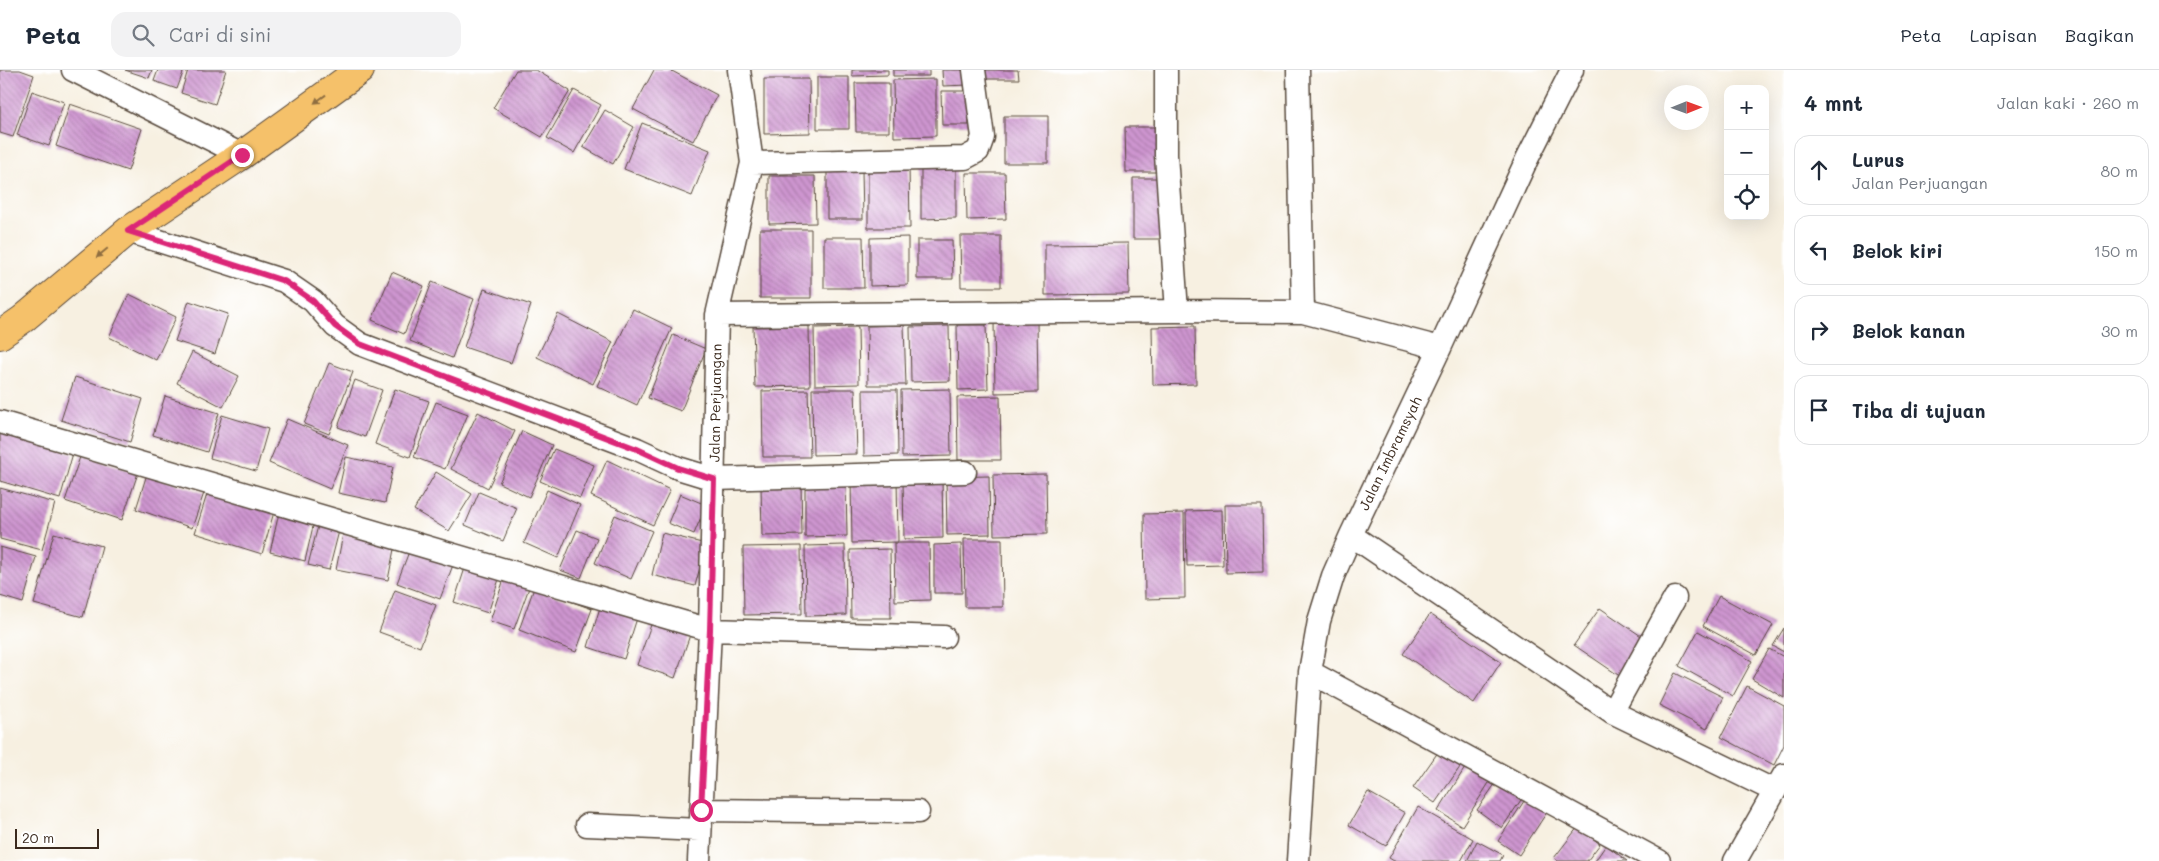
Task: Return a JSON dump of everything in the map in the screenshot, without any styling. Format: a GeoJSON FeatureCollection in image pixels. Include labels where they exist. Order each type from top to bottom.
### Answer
{"type":"FeatureCollection","features":[{"type":"Feature","properties":{"kind":"main road"},"geometry":{"type":"LineString","coordinates":[[0,335],[23,319],[128,231],[242,155],[360,70]]}},
{"type":"Feature","properties":{"kind":"street"},"geometry":{"type":"LineString","coordinates":[[73,70],[242,155]]}},
{"type":"Feature","properties":{"kind":"street","name":"Jalan Perjuangan"},"geometry":{"type":"LineString","coordinates":[[699,861],[710,630],[717,315],[752,163],[739,70]]}},
{"type":"Feature","properties":{"kind":"street"},"geometry":{"type":"LineString","coordinates":[[752,163],[965,158],[978,151],[983,137],[974,70]]}},
{"type":"Feature","properties":{"kind":"street"},"geometry":{"type":"LineString","coordinates":[[1166,70],[1166,155],[1177,311]]}},
{"type":"Feature","properties":{"kind":"street"},"geometry":{"type":"LineString","coordinates":[[1298,70],[1303,312]]}},
{"type":"Feature","properties":{"kind":"street","name":"Jalan Imbramsyah"},"geometry":{"type":"LineString","coordinates":[[1302,859],[1310,672],[1319,621],[1333,576],[1527,158],[1572,70]]}},
{"type":"Feature","properties":{"kind":"street"},"geometry":{"type":"LineString","coordinates":[[128,231],[284,281],[313,301],[335,326],[360,344],[637,449],[678,468],[714,479],[965,472]]}},
{"type":"Feature","properties":{"kind":"street"},"geometry":{"type":"LineString","coordinates":[[717,315],[1177,311],[1303,312],[1440,348]]}},
{"type":"Feature","properties":{"kind":"street"},"geometry":{"type":"LineString","coordinates":[[0,422],[710,630],[944,637]]}},
{"type":"Feature","properties":{"kind":"street"},"geometry":{"type":"LineString","coordinates":[[1351,534],[1612,712],[1779,783],[1735,861]]}},
{"type":"Feature","properties":{"kind":"street"},"geometry":{"type":"LineString","coordinates":[[1612,712],[1675,598]]}},
{"type":"Feature","properties":{"kind":"street"},"geometry":{"type":"LineString","coordinates":[[1310,672],[1659,861]]}},
{"type":"Feature","properties":{"kind":"street"},"geometry":{"type":"LineString","coordinates":[[587,826],[918,812]]}},
{"type":"Feature","properties":{"kind":"building"},"geometry":{"type":"Polygon","coordinates":[[[0,70],[20,70],[34,75],[13,137],[0,133],[0,70]]]}},
{"type":"Feature","properties":{"kind":"building"},"geometry":{"type":"Polygon","coordinates":[[[125,70],[152,70],[149,78],[125,70]]]}},
{"type":"Feature","properties":{"kind":"building"},"geometry":{"type":"Polygon","coordinates":[[[158,70],[184,70],[177,89],[154,81],[158,70]]]}},
{"type":"Feature","properties":{"kind":"building"},"geometry":{"type":"Polygon","coordinates":[[[188,70],[226,70],[215,104],[181,93],[188,70]]]}},
{"type":"Feature","properties":{"kind":"building"},"geometry":{"type":"Polygon","coordinates":[[[516,70],[536,70],[570,91],[542,137],[493,108],[516,70]]]}},
{"type":"Feature","properties":{"kind":"building"},"geometry":{"type":"Polygon","coordinates":[[[654,70],[670,70],[717,95],[693,141],[633,109],[654,70]]]}},
{"type":"Feature","properties":{"kind":"building"},"geometry":{"type":"Polygon","coordinates":[[[852,70],[888,70],[888,75],[852,76],[852,70]]]}},
{"type":"Feature","properties":{"kind":"building"},"geometry":{"type":"Polygon","coordinates":[[[893,70],[929,70],[929,76],[893,76],[893,70]]]}},
{"type":"Feature","properties":{"kind":"building"},"geometry":{"type":"Polygon","coordinates":[[[942,70],[967,70],[968,85],[943,86],[942,70]]]}},
{"type":"Feature","properties":{"kind":"building"},"geometry":{"type":"Polygon","coordinates":[[[981,70],[1018,70],[1019,79],[981,79],[981,70]]]}},
{"type":"Feature","properties":{"kind":"building"},"geometry":{"type":"Polygon","coordinates":[[[817,77],[849,77],[849,129],[817,129],[817,77]]]}},
{"type":"Feature","properties":{"kind":"building"},"geometry":{"type":"Polygon","coordinates":[[[764,79],[809,79],[810,133],[764,134],[764,79]]]}},
{"type":"Feature","properties":{"kind":"building"},"geometry":{"type":"Polygon","coordinates":[[[936,79],[936,136],[894,137],[893,80],[936,79]]]}},
{"type":"Feature","properties":{"kind":"building"},"geometry":{"type":"Polygon","coordinates":[[[855,83],[889,83],[889,132],[856,132],[855,83]]]}},
{"type":"Feature","properties":{"kind":"building"},"geometry":{"type":"Polygon","coordinates":[[[574,90],[601,105],[574,153],[547,138],[574,90]]]}},
{"type":"Feature","properties":{"kind":"building"},"geometry":{"type":"Polygon","coordinates":[[[32,91],[64,102],[49,146],[17,135],[32,91]]]}},
{"type":"Feature","properties":{"kind":"building"},"geometry":{"type":"Polygon","coordinates":[[[941,91],[968,91],[969,125],[942,125],[941,91]]]}},
{"type":"Feature","properties":{"kind":"building"},"geometry":{"type":"Polygon","coordinates":[[[70,104],[142,129],[128,171],[56,146],[70,104]]]}},
{"type":"Feature","properties":{"kind":"building"},"geometry":{"type":"Polygon","coordinates":[[[605,110],[634,127],[613,164],[583,147],[605,110]]]}},
{"type":"Feature","properties":{"kind":"building"},"geometry":{"type":"Polygon","coordinates":[[[1004,116],[1048,116],[1048,163],[1004,163],[1004,116]]]}},
{"type":"Feature","properties":{"kind":"building"},"geometry":{"type":"Polygon","coordinates":[[[642,123],[710,150],[692,196],[624,169],[642,123]]]}},
{"type":"Feature","properties":{"kind":"building"},"geometry":{"type":"Polygon","coordinates":[[[1125,127],[1161,127],[1161,172],[1126,172],[1125,127]]]}},
{"type":"Feature","properties":{"kind":"building"},"geometry":{"type":"Polygon","coordinates":[[[921,164],[956,164],[956,218],[921,219],[921,164]]]}},
{"type":"Feature","properties":{"kind":"building"},"geometry":{"type":"Polygon","coordinates":[[[868,165],[909,165],[910,228],[868,228],[868,165]]]}},
{"type":"Feature","properties":{"kind":"building"},"geometry":{"type":"Polygon","coordinates":[[[827,170],[862,170],[863,219],[827,219],[827,170]]]}},
{"type":"Feature","properties":{"kind":"building"},"geometry":{"type":"Polygon","coordinates":[[[966,173],[1005,173],[1006,219],[967,220],[966,173]]]}},
{"type":"Feature","properties":{"kind":"building"},"geometry":{"type":"Polygon","coordinates":[[[769,176],[815,176],[816,223],[769,224],[769,176]]]}},
{"type":"Feature","properties":{"kind":"building"},"geometry":{"type":"Polygon","coordinates":[[[1133,178],[1164,178],[1165,239],[1133,239],[1133,178]]]}},
{"type":"Feature","properties":{"kind":"building"},"geometry":{"type":"Polygon","coordinates":[[[760,229],[811,229],[811,298],[760,298],[760,229]]]}},
{"type":"Feature","properties":{"kind":"building"},"geometry":{"type":"Polygon","coordinates":[[[960,236],[1001,236],[1001,287],[961,287],[960,236]]]}},
{"type":"Feature","properties":{"kind":"building"},"geometry":{"type":"Polygon","coordinates":[[[824,237],[863,237],[864,288],[824,288],[824,237]]]}},
{"type":"Feature","properties":{"kind":"building"},"geometry":{"type":"Polygon","coordinates":[[[908,237],[908,285],[870,286],[870,238],[908,237]]]}},
{"type":"Feature","properties":{"kind":"building"},"geometry":{"type":"Polygon","coordinates":[[[917,240],[952,240],[953,279],[917,279],[917,240]]]}},
{"type":"Feature","properties":{"kind":"building"},"geometry":{"type":"Polygon","coordinates":[[[1128,243],[1129,294],[1045,295],[1045,244],[1128,243]]]}},
{"type":"Feature","properties":{"kind":"building"},"geometry":{"type":"Polygon","coordinates":[[[392,272],[424,286],[404,334],[372,320],[392,272]]]}},
{"type":"Feature","properties":{"kind":"building"},"geometry":{"type":"Polygon","coordinates":[[[432,282],[474,299],[452,358],[410,341],[432,282]]]}},
{"type":"Feature","properties":{"kind":"building"},"geometry":{"type":"Polygon","coordinates":[[[484,289],[531,305],[511,363],[464,347],[484,289]]]}},
{"type":"Feature","properties":{"kind":"building"},"geometry":{"type":"Polygon","coordinates":[[[129,294],[176,317],[156,360],[109,337],[129,294]]]}},
{"type":"Feature","properties":{"kind":"building"},"geometry":{"type":"Polygon","coordinates":[[[189,301],[228,314],[215,354],[175,341],[189,301]]]}},
{"type":"Feature","properties":{"kind":"building"},"geometry":{"type":"Polygon","coordinates":[[[633,309],[672,328],[637,405],[597,386],[633,309]]]}},
{"type":"Feature","properties":{"kind":"building"},"geometry":{"type":"Polygon","coordinates":[[[558,314],[613,342],[593,384],[537,357],[558,314]]]}},
{"type":"Feature","properties":{"kind":"building"},"geometry":{"type":"Polygon","coordinates":[[[1037,320],[1038,392],[995,393],[994,321],[1037,320]]]}},
{"type":"Feature","properties":{"kind":"building"},"geometry":{"type":"Polygon","coordinates":[[[904,325],[906,385],[868,385],[867,326],[904,325]]]}},
{"type":"Feature","properties":{"kind":"building"},"geometry":{"type":"Polygon","coordinates":[[[957,325],[986,325],[988,389],[958,390],[957,325]]]}},
{"type":"Feature","properties":{"kind":"building"},"geometry":{"type":"Polygon","coordinates":[[[809,326],[810,386],[755,387],[753,327],[809,326]]]}},
{"type":"Feature","properties":{"kind":"building"},"geometry":{"type":"Polygon","coordinates":[[[949,326],[950,381],[911,382],[910,327],[949,326]]]}},
{"type":"Feature","properties":{"kind":"building"},"geometry":{"type":"Polygon","coordinates":[[[1195,326],[1196,384],[1153,385],[1152,327],[1195,326]]]}},
{"type":"Feature","properties":{"kind":"building"},"geometry":{"type":"Polygon","coordinates":[[[858,327],[859,384],[815,385],[814,328],[858,327]]]}},
{"type":"Feature","properties":{"kind":"building"},"geometry":{"type":"Polygon","coordinates":[[[673,335],[706,349],[681,411],[648,398],[673,335]]]}},
{"type":"Feature","properties":{"kind":"building"},"geometry":{"type":"Polygon","coordinates":[[[192,352],[239,376],[223,407],[177,383],[192,352]]]}},
{"type":"Feature","properties":{"kind":"building"},"geometry":{"type":"Polygon","coordinates":[[[329,363],[353,372],[329,434],[304,424],[329,363]]]}},
{"type":"Feature","properties":{"kind":"building"},"geometry":{"type":"Polygon","coordinates":[[[75,377],[143,399],[130,442],[61,420],[75,377]]]}},
{"type":"Feature","properties":{"kind":"building"},"geometry":{"type":"Polygon","coordinates":[[[355,380],[382,390],[365,437],[338,427],[355,380]]]}},
{"type":"Feature","properties":{"kind":"building"},"geometry":{"type":"Polygon","coordinates":[[[395,389],[429,401],[410,457],[375,444],[395,389]]]}},
{"type":"Feature","properties":{"kind":"building"},"geometry":{"type":"Polygon","coordinates":[[[812,389],[855,389],[857,454],[813,455],[812,389]]]}},
{"type":"Feature","properties":{"kind":"building"},"geometry":{"type":"Polygon","coordinates":[[[950,389],[951,456],[902,457],[901,390],[950,389]]]}},
{"type":"Feature","properties":{"kind":"building"},"geometry":{"type":"Polygon","coordinates":[[[808,390],[810,457],[763,457],[762,391],[808,390]]]}},
{"type":"Feature","properties":{"kind":"building"},"geometry":{"type":"Polygon","coordinates":[[[863,390],[897,390],[898,455],[864,456],[863,390]]]}},
{"type":"Feature","properties":{"kind":"building"},"geometry":{"type":"Polygon","coordinates":[[[165,396],[219,413],[207,452],[153,435],[165,396]]]}},
{"type":"Feature","properties":{"kind":"building"},"geometry":{"type":"Polygon","coordinates":[[[1000,396],[1001,460],[958,460],[957,397],[1000,396]]]}},
{"type":"Feature","properties":{"kind":"building"},"geometry":{"type":"Polygon","coordinates":[[[436,402],[468,414],[445,469],[414,457],[436,402]]]}},
{"type":"Feature","properties":{"kind":"building"},"geometry":{"type":"Polygon","coordinates":[[[478,412],[515,431],[488,488],[451,469],[478,412]]]}},
{"type":"Feature","properties":{"kind":"building"},"geometry":{"type":"Polygon","coordinates":[[[222,415],[268,429],[256,471],[210,458],[222,415]]]}},
{"type":"Feature","properties":{"kind":"building"},"geometry":{"type":"Polygon","coordinates":[[[287,419],[348,445],[330,489],[269,463],[287,419]]]}},
{"type":"Feature","properties":{"kind":"building"},"geometry":{"type":"Polygon","coordinates":[[[522,431],[552,445],[529,497],[499,483],[522,431]]]}},
{"type":"Feature","properties":{"kind":"building"},"geometry":{"type":"Polygon","coordinates":[[[0,432],[73,453],[60,499],[0,481],[0,432]]]}},
{"type":"Feature","properties":{"kind":"building"},"geometry":{"type":"Polygon","coordinates":[[[554,449],[594,465],[580,498],[540,481],[554,449]]]}},
{"type":"Feature","properties":{"kind":"building"},"geometry":{"type":"Polygon","coordinates":[[[81,454],[138,473],[122,520],[65,501],[81,454]]]}},
{"type":"Feature","properties":{"kind":"building"},"geometry":{"type":"Polygon","coordinates":[[[346,457],[393,467],[385,503],[338,493],[346,457]]]}},
{"type":"Feature","properties":{"kind":"building"},"geometry":{"type":"Polygon","coordinates":[[[607,460],[670,490],[653,525],[591,496],[607,460]]]}},
{"type":"Feature","properties":{"kind":"building"},"geometry":{"type":"Polygon","coordinates":[[[436,472],[472,494],[449,531],[414,510],[436,472]]]}},
{"type":"Feature","properties":{"kind":"building"},"geometry":{"type":"Polygon","coordinates":[[[147,474],[204,493],[192,528],[136,509],[147,474]]]}},
{"type":"Feature","properties":{"kind":"building"},"geometry":{"type":"Polygon","coordinates":[[[1046,474],[1047,534],[994,535],[993,475],[1046,474]]]}},
{"type":"Feature","properties":{"kind":"building"},"geometry":{"type":"Polygon","coordinates":[[[989,476],[990,534],[947,535],[946,477],[989,476]]]}},
{"type":"Feature","properties":{"kind":"building"},"geometry":{"type":"Polygon","coordinates":[[[897,477],[898,542],[852,543],[851,478],[897,477]]]}},
{"type":"Feature","properties":{"kind":"building"},"geometry":{"type":"Polygon","coordinates":[[[942,478],[943,538],[904,539],[903,479],[942,478]]]}},
{"type":"Feature","properties":{"kind":"building"},"geometry":{"type":"Polygon","coordinates":[[[846,482],[847,536],[805,537],[805,483],[846,482]]]}},
{"type":"Feature","properties":{"kind":"building"},"geometry":{"type":"Polygon","coordinates":[[[801,484],[802,535],[762,536],[761,485],[801,484]]]}},
{"type":"Feature","properties":{"kind":"building"},"geometry":{"type":"Polygon","coordinates":[[[0,488],[55,503],[42,550],[0,539],[0,488]]]}},
{"type":"Feature","properties":{"kind":"building"},"geometry":{"type":"Polygon","coordinates":[[[547,490],[580,505],[558,558],[524,543],[547,490]]]}},
{"type":"Feature","properties":{"kind":"building"},"geometry":{"type":"Polygon","coordinates":[[[208,491],[274,512],[262,554],[195,533],[208,491]]]}},
{"type":"Feature","properties":{"kind":"building"},"geometry":{"type":"Polygon","coordinates":[[[479,492],[517,508],[503,541],[465,525],[479,492]]]}},
{"type":"Feature","properties":{"kind":"building"},"geometry":{"type":"Polygon","coordinates":[[[680,494],[706,505],[694,534],[668,523],[680,494]]]}},
{"type":"Feature","properties":{"kind":"building"},"geometry":{"type":"Polygon","coordinates":[[[1225,505],[1262,505],[1263,572],[1226,573],[1225,505]]]}},
{"type":"Feature","properties":{"kind":"building"},"geometry":{"type":"Polygon","coordinates":[[[1222,510],[1223,565],[1187,566],[1186,511],[1222,510]]]}},
{"type":"Feature","properties":{"kind":"building"},"geometry":{"type":"Polygon","coordinates":[[[279,513],[314,522],[305,561],[270,552],[279,513]]]}},
{"type":"Feature","properties":{"kind":"building"},"geometry":{"type":"Polygon","coordinates":[[[1184,513],[1185,598],[1145,599],[1144,514],[1184,513]]]}},
{"type":"Feature","properties":{"kind":"building"},"geometry":{"type":"Polygon","coordinates":[[[615,515],[652,531],[631,579],[595,563],[615,515]]]}},
{"type":"Feature","properties":{"kind":"building"},"geometry":{"type":"Polygon","coordinates":[[[319,522],[340,527],[329,570],[308,565],[319,522]]]}},
{"type":"Feature","properties":{"kind":"building"},"geometry":{"type":"Polygon","coordinates":[[[577,530],[597,538],[581,578],[560,570],[577,530]]]}},
{"type":"Feature","properties":{"kind":"building"},"geometry":{"type":"Polygon","coordinates":[[[54,533],[102,546],[83,617],[34,604],[54,533]]]}},
{"type":"Feature","properties":{"kind":"building"},"geometry":{"type":"Polygon","coordinates":[[[662,533],[706,544],[695,586],[652,575],[662,533]]]}},
{"type":"Feature","properties":{"kind":"building"},"geometry":{"type":"Polygon","coordinates":[[[343,534],[395,544],[388,580],[336,570],[343,534]]]}},
{"type":"Feature","properties":{"kind":"building"},"geometry":{"type":"Polygon","coordinates":[[[964,539],[1002,539],[1003,607],[965,607],[964,539]]]}},
{"type":"Feature","properties":{"kind":"building"},"geometry":{"type":"Polygon","coordinates":[[[894,543],[929,543],[930,600],[895,601],[894,543]]]}},
{"type":"Feature","properties":{"kind":"building"},"geometry":{"type":"Polygon","coordinates":[[[961,544],[962,593],[934,593],[934,545],[961,544]]]}},
{"type":"Feature","properties":{"kind":"building"},"geometry":{"type":"Polygon","coordinates":[[[845,545],[846,615],[806,616],[805,546],[845,545]]]}},
{"type":"Feature","properties":{"kind":"building"},"geometry":{"type":"Polygon","coordinates":[[[801,546],[802,614],[744,615],[743,547],[801,546]]]}},
{"type":"Feature","properties":{"kind":"building"},"geometry":{"type":"Polygon","coordinates":[[[0,547],[36,557],[23,603],[0,596],[0,547]]]}},
{"type":"Feature","properties":{"kind":"building"},"geometry":{"type":"Polygon","coordinates":[[[410,549],[453,565],[440,599],[397,583],[410,549]]]}},
{"type":"Feature","properties":{"kind":"building"},"geometry":{"type":"Polygon","coordinates":[[[890,549],[891,618],[851,618],[850,550],[890,549]]]}},
{"type":"Feature","properties":{"kind":"building"},"geometry":{"type":"Polygon","coordinates":[[[466,565],[500,576],[488,613],[454,602],[466,565]]]}},
{"type":"Feature","properties":{"kind":"building"},"geometry":{"type":"Polygon","coordinates":[[[505,576],[530,585],[514,629],[490,621],[505,576]]]}},
{"type":"Feature","properties":{"kind":"building"},"geometry":{"type":"Polygon","coordinates":[[[534,588],[592,609],[576,652],[519,630],[534,588]]]}},
{"type":"Feature","properties":{"kind":"building"},"geometry":{"type":"Polygon","coordinates":[[[395,590],[436,605],[420,647],[379,632],[395,590]]]}},
{"type":"Feature","properties":{"kind":"building"},"geometry":{"type":"Polygon","coordinates":[[[1719,596],[1773,625],[1756,655],[1703,626],[1719,596]]]}},
{"type":"Feature","properties":{"kind":"building"},"geometry":{"type":"Polygon","coordinates":[[[601,604],[638,615],[624,659],[588,647],[601,604]]]}},
{"type":"Feature","properties":{"kind":"building"},"geometry":{"type":"Polygon","coordinates":[[[1600,608],[1647,640],[1621,677],[1574,645],[1600,608]]]}},
{"type":"Feature","properties":{"kind":"building"},"geometry":{"type":"Polygon","coordinates":[[[1430,614],[1501,662],[1474,703],[1403,654],[1430,614]]]}},
{"type":"Feature","properties":{"kind":"building"},"geometry":{"type":"Polygon","coordinates":[[[653,619],[691,632],[675,678],[637,665],[653,619]]]}},
{"type":"Feature","properties":{"kind":"building"},"geometry":{"type":"Polygon","coordinates":[[[1784,628],[1784,652],[1773,646],[1784,628]]]}},
{"type":"Feature","properties":{"kind":"building"},"geometry":{"type":"Polygon","coordinates":[[[1698,631],[1752,661],[1733,696],[1679,666],[1698,631]]]}},
{"type":"Feature","properties":{"kind":"building"},"geometry":{"type":"Polygon","coordinates":[[[1769,649],[1784,657],[1784,698],[1752,679],[1769,649]]]}},
{"type":"Feature","properties":{"kind":"building"},"geometry":{"type":"Polygon","coordinates":[[[1675,673],[1723,697],[1707,729],[1659,705],[1675,673]]]}},
{"type":"Feature","properties":{"kind":"building"},"geometry":{"type":"Polygon","coordinates":[[[1747,686],[1784,706],[1784,745],[1774,765],[1721,737],[1747,686]]]}},
{"type":"Feature","properties":{"kind":"building"},"geometry":{"type":"Polygon","coordinates":[[[1443,745],[1465,760],[1435,803],[1413,788],[1443,745]]]}},
{"type":"Feature","properties":{"kind":"building"},"geometry":{"type":"Polygon","coordinates":[[[1468,763],[1492,778],[1462,826],[1438,811],[1468,763]]]}},
{"type":"Feature","properties":{"kind":"building"},"geometry":{"type":"Polygon","coordinates":[[[1500,777],[1525,794],[1502,828],[1477,810],[1500,777]]]}},
{"type":"Feature","properties":{"kind":"building"},"geometry":{"type":"Polygon","coordinates":[[[1368,792],[1405,813],[1386,846],[1349,825],[1368,792]]]}},
{"type":"Feature","properties":{"kind":"building"},"geometry":{"type":"Polygon","coordinates":[[[1528,795],[1549,809],[1519,855],[1498,841],[1528,795]]]}},
{"type":"Feature","properties":{"kind":"building"},"geometry":{"type":"Polygon","coordinates":[[[1418,807],[1473,839],[1461,861],[1394,861],[1389,858],[1418,807]]]}},
{"type":"Feature","properties":{"kind":"building"},"geometry":{"type":"Polygon","coordinates":[[[1578,827],[1600,844],[1587,861],[1558,861],[1554,858],[1578,827]]]}},
{"type":"Feature","properties":{"kind":"building"},"geometry":{"type":"Polygon","coordinates":[[[1477,841],[1503,855],[1500,861],[1467,861],[1477,841]]]}},
{"type":"Feature","properties":{"kind":"building"},"geometry":{"type":"Polygon","coordinates":[[[1606,845],[1627,861],[1595,861],[1606,845]]]}},
{"type":"Feature","properties":{"kind":"route"},"geometry":{"type":"LineString","coordinates":[[242,155],[128,231],[284,281],[313,301],[335,326],[360,344],[637,449],[678,468],[714,479],[710,630],[701,810]]}}]}
